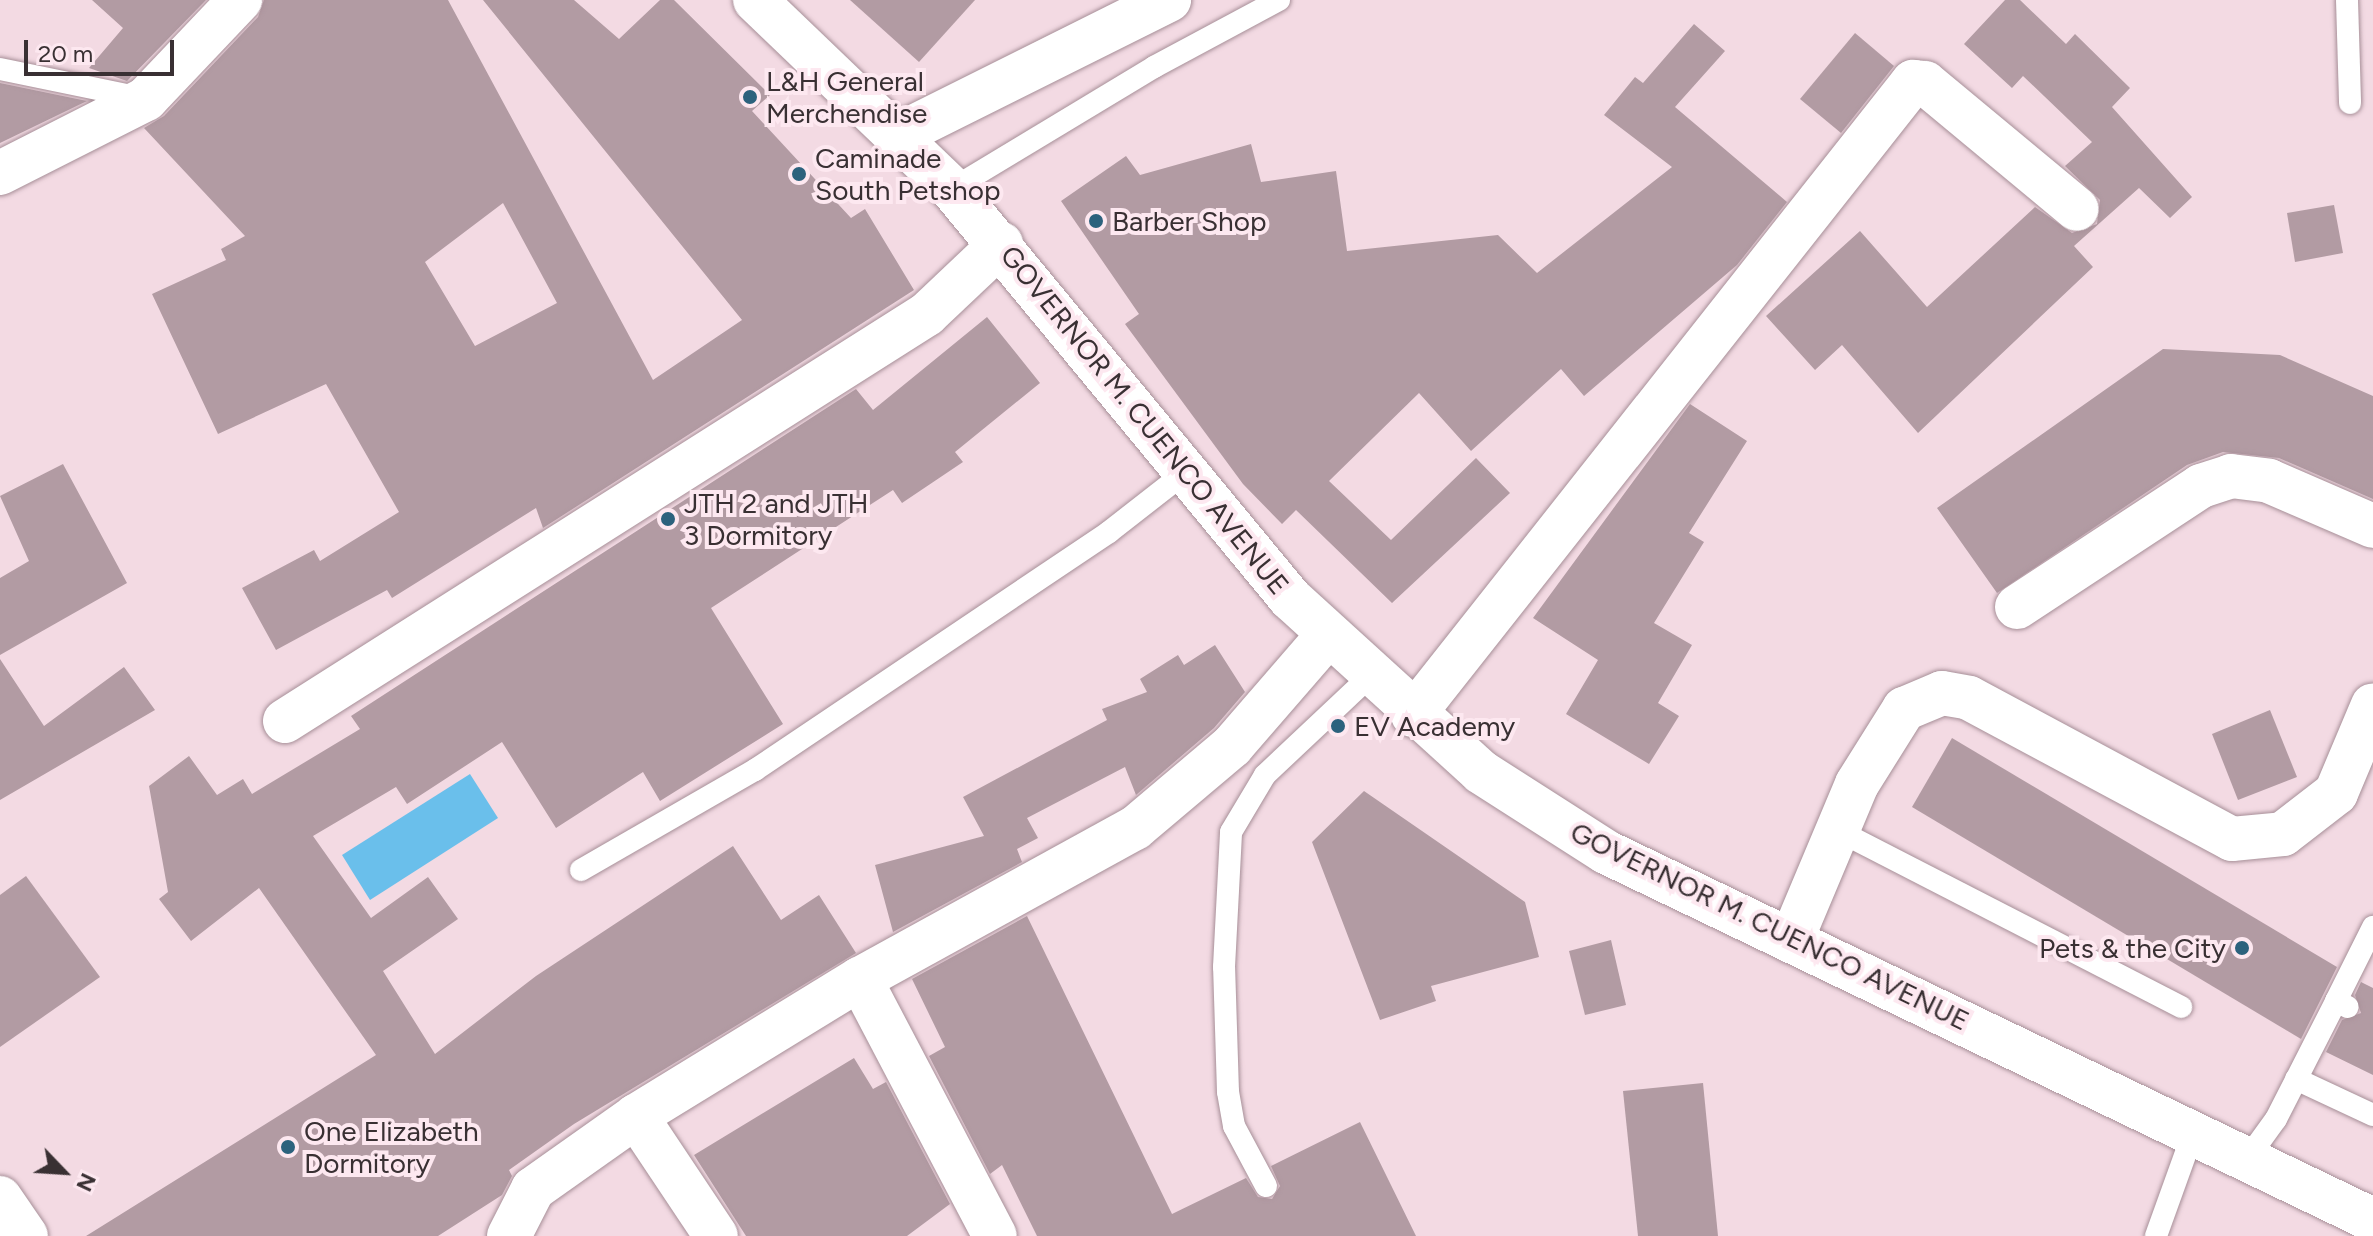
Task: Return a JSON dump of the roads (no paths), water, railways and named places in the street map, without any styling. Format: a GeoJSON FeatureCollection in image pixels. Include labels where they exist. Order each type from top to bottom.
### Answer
{"type":"FeatureCollection","features":[{"type":"Feature","properties":{"kind":"street"},"geometry":{"type":"LineString","coordinates":[[0,173],[146,99],[240,0]]}},
{"type":"Feature","properties":{"kind":"street","name":"GOVERNOR M. CUENCO AVENUE"},"geometry":{"type":"LineString","coordinates":[[755,0],[952,189],[1001,244],[1182,475],[1328,635],[1413,715],[1481,772],[1606,852],[2247,1159],[2370,1213]]}},
{"type":"Feature","properties":{"kind":"street"},"geometry":{"type":"LineString","coordinates":[[898,135],[1169,0]]}},
{"type":"Feature","properties":{"kind":"street"},"geometry":{"type":"LineString","coordinates":[[1413,715],[1913,82],[1925,83],[2077,209]]}},
{"type":"Feature","properties":{"kind":"street"},"geometry":{"type":"LineString","coordinates":[[285,721],[927,314],[1001,244]]}},
{"type":"Feature","properties":{"kind":"street"},"geometry":{"type":"LineString","coordinates":[[2017,607],[2201,486],[2231,476],[2269,481],[2373,526]]}},
{"type":"Feature","properties":{"kind":"street"},"geometry":{"type":"LineString","coordinates":[[509,1236],[533,1189],[636,1116],[860,979],[1135,828],[1232,746],[1328,635]]}},
{"type":"Feature","properties":{"kind":"street"},"geometry":{"type":"LineString","coordinates":[[1791,941],[1857,784],[1904,709],[1942,693],[1969,698],[2232,839],[2283,834],[2336,793],[2373,705]]}},
{"type":"Feature","properties":{"kind":"street"},"geometry":{"type":"LineString","coordinates":[[860,979],[995,1236]]}},
{"type":"Feature","properties":{"kind":"street"},"geometry":{"type":"LineString","coordinates":[[636,1116],[716,1236]]}},
{"type":"Feature","properties":{"kind":"street"},"geometry":{"type":"LineString","coordinates":[[0,1198],[26,1236]]}},
{"type":"Feature","properties":{"kind":"lane"},"geometry":{"type":"LineString","coordinates":[[952,189],[1154,67],[1279,0]]}},
{"type":"Feature","properties":{"kind":"lane"},"geometry":{"type":"LineString","coordinates":[[2347,0],[2350,103]]}},
{"type":"Feature","properties":{"kind":"lane"},"geometry":{"type":"LineString","coordinates":[[0,69],[146,99]]}},
{"type":"Feature","properties":{"kind":"lane"},"geometry":{"type":"LineString","coordinates":[[581,870],[755,770],[1109,532],[1182,475]]}},
{"type":"Feature","properties":{"kind":"lane"},"geometry":{"type":"LineString","coordinates":[[1266,1186],[1234,1126],[1228,1092],[1224,967],[1231,832],[1265,775],[1370,676]]}},
{"type":"Feature","properties":{"kind":"lane"},"geometry":{"type":"LineString","coordinates":[[1837,830],[2181,1007]]}},
{"type":"Feature","properties":{"kind":"lane"},"geometry":{"type":"LineString","coordinates":[[2247,1159],[2342,1004],[2373,927]]}},
{"type":"Feature","properties":{"kind":"lane"},"geometry":{"type":"LineString","coordinates":[[2296,1079],[2373,1115]]}},
{"type":"Feature","properties":{"kind":"lane"},"geometry":{"type":"LineString","coordinates":[[2156,1236],[2193,1133]]}},
{"type":"Feature","properties":{"kind":"water"},"geometry":{"type":"Polygon","coordinates":[[[470,774],[498,818],[370,900],[342,855],[470,774]]]}},
{"type":"Feature","properties":{"kind":"place","name":"L&H General Merchendise"},"geometry":{"type":"Point","coordinates":[750,97]}},
{"type":"Feature","properties":{"kind":"place","name":"Caminade South Petshop"},"geometry":{"type":"Point","coordinates":[799,174]}},
{"type":"Feature","properties":{"kind":"place","name":"Barber Shop"},"geometry":{"type":"Point","coordinates":[1096,221]}},
{"type":"Feature","properties":{"kind":"place","name":"JTH 2 and JTH 3 Dormitory"},"geometry":{"type":"Point","coordinates":[668,519]}},
{"type":"Feature","properties":{"kind":"place","name":"EV Academy"},"geometry":{"type":"Point","coordinates":[1338,726]}},
{"type":"Feature","properties":{"kind":"place","name":"Pets & the City"},"geometry":{"type":"Point","coordinates":[2242,948]}},
{"type":"Feature","properties":{"kind":"place","name":"One Elizabeth Dormitory"},"geometry":{"type":"Point","coordinates":[288,1147]}}]}
